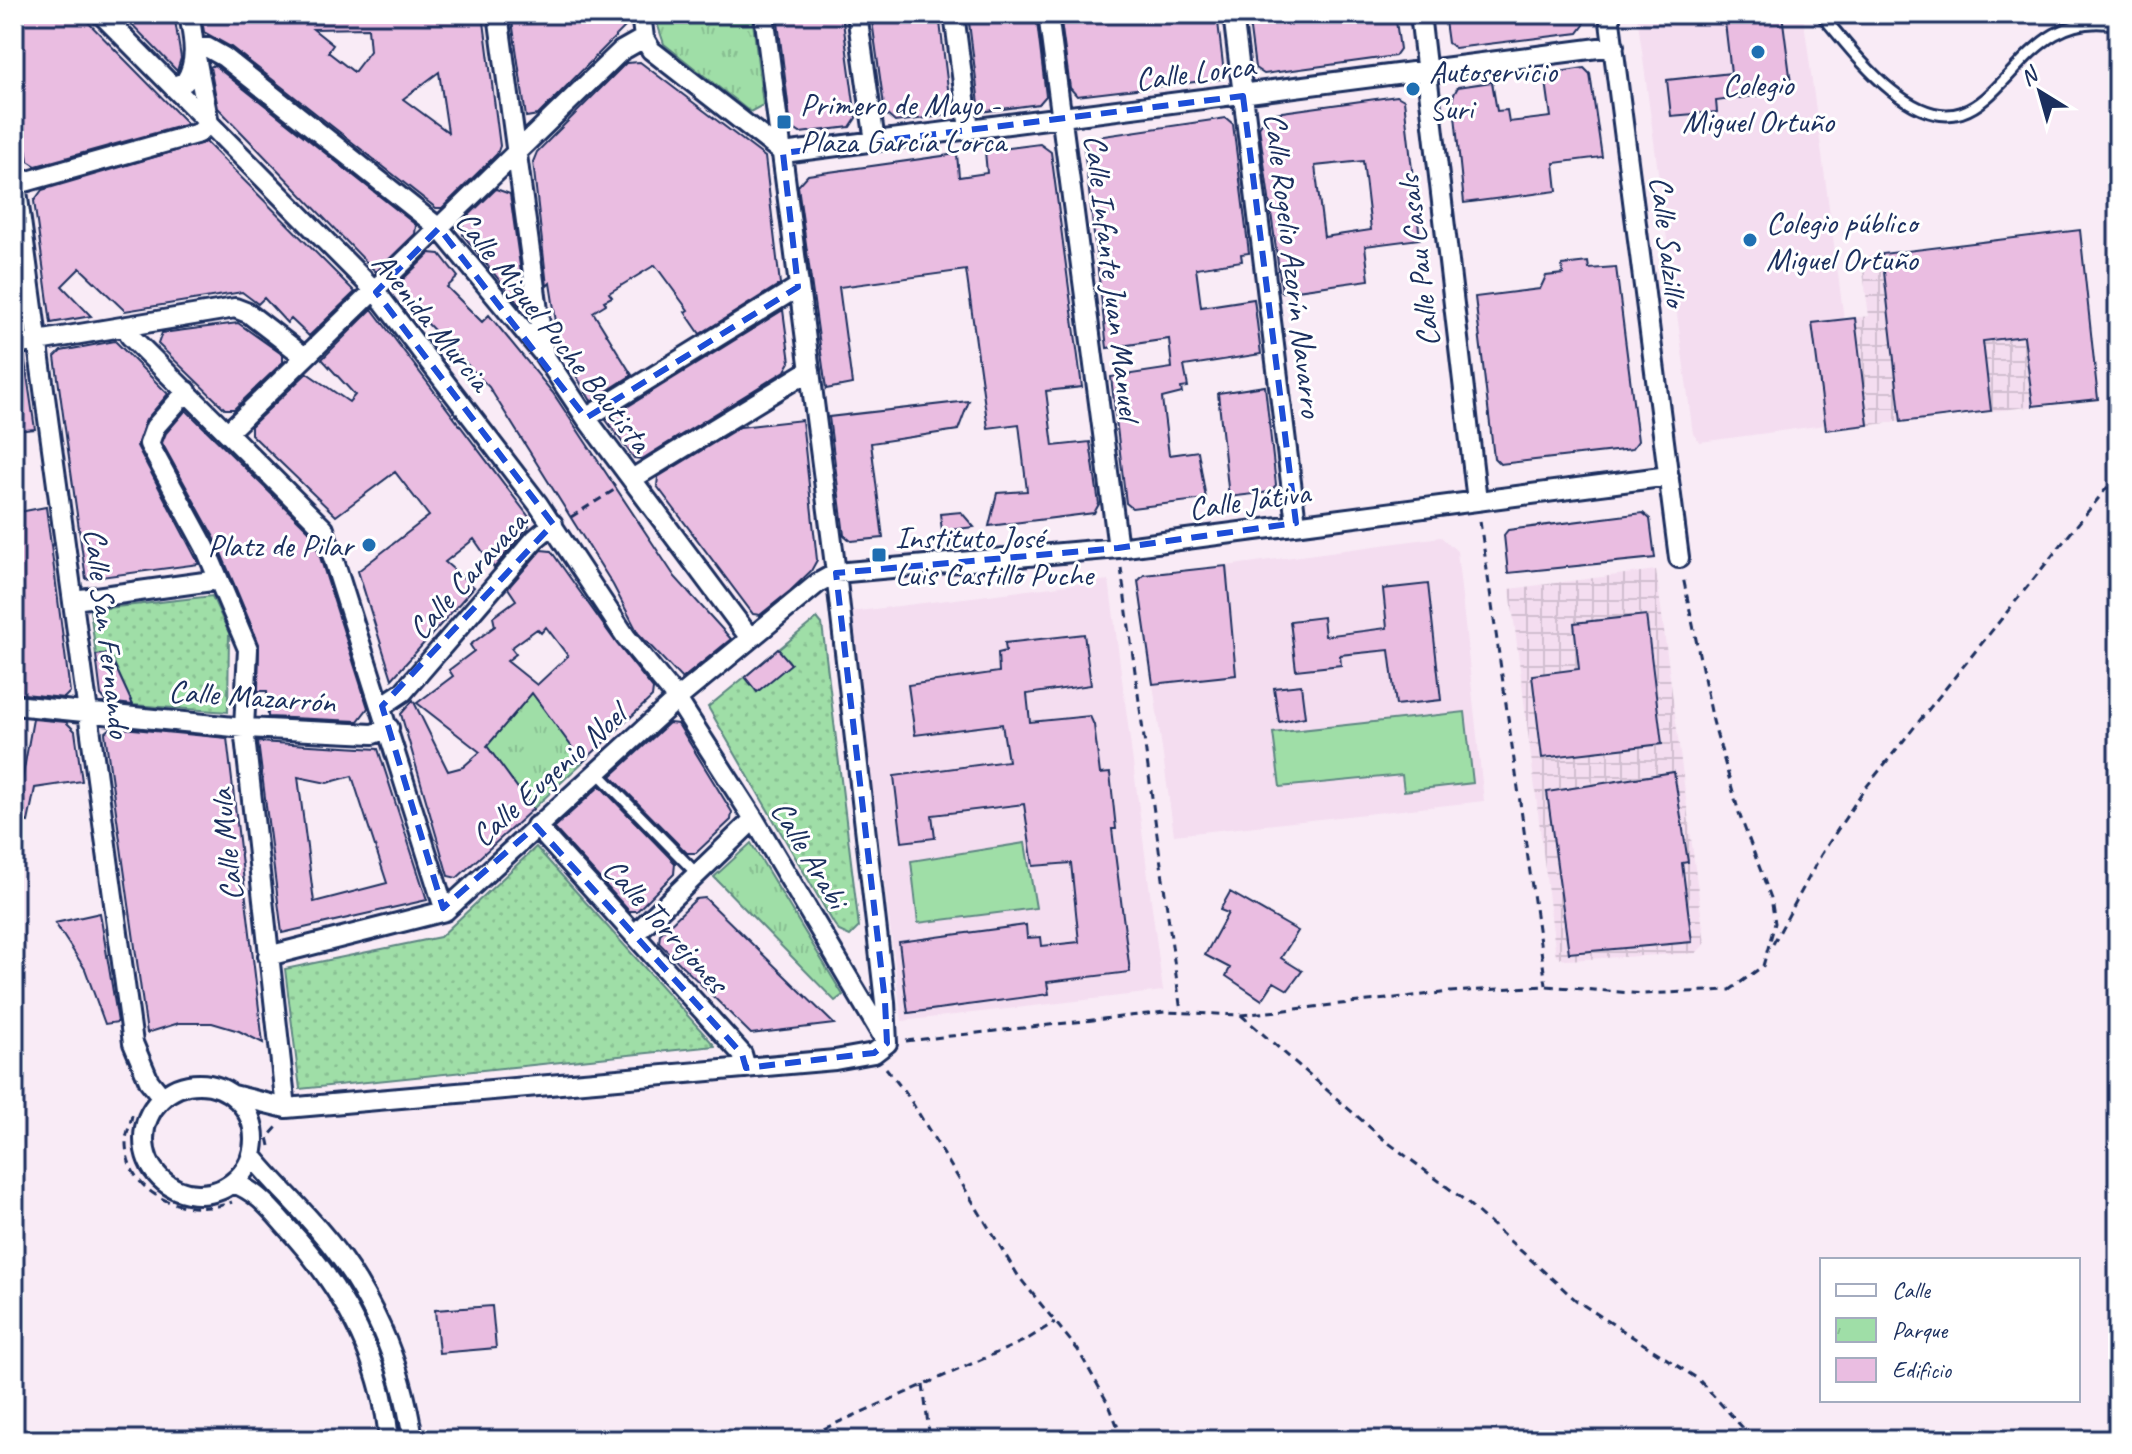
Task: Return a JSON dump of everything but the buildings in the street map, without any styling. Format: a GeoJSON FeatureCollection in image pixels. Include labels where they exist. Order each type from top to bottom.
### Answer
{"type":"FeatureCollection","features":[{"type":"Feature","properties":{"kind":"street","name":"Avenida Murcia"},"geometry":{"type":"LineString","coordinates":[[101,14],[376,292],[553,524],[626,637],[677,699]]}},
{"type":"Feature","properties":{"kind":"street"},"geometry":{"type":"LineString","coordinates":[[15,180],[194,136],[209,123],[189,14]]}},
{"type":"Feature","properties":{"kind":"street"},"geometry":{"type":"LineString","coordinates":[[498,14],[544,355]]}},
{"type":"Feature","properties":{"kind":"street"},"geometry":{"type":"LineString","coordinates":[[641,14],[644,38],[651,50],[783,153]]}},
{"type":"Feature","properties":{"kind":"street"},"geometry":{"type":"LineString","coordinates":[[254,1134],[273,1113],[286,1108],[746,1068],[880,1048],[885,1002],[836,573],[784,189],[783,153],[764,14]]}},
{"type":"Feature","properties":{"kind":"street"},"geometry":{"type":"LineString","coordinates":[[857,14],[875,142]]}},
{"type":"Feature","properties":{"kind":"street"},"geometry":{"type":"LineString","coordinates":[[954,14],[969,129]]}},
{"type":"Feature","properties":{"kind":"street","name":"Calle Infante Juan Manuel"},"geometry":{"type":"LineString","coordinates":[[1048,14],[1118,548]]}},
{"type":"Feature","properties":{"kind":"street","name":"Calle Rogelio Azorín Navarro"},"geometry":{"type":"LineString","coordinates":[[1233,14],[1296,523]]}},
{"type":"Feature","properties":{"kind":"street","name":"Calle Pau Casals"},"geometry":{"type":"LineString","coordinates":[[1420,14],[1477,501]]}},
{"type":"Feature","properties":{"kind":"street","name":"Calle Salzillo"},"geometry":{"type":"LineString","coordinates":[[1609,14],[1679,558]]}},
{"type":"Feature","properties":{"kind":"street"},"geometry":{"type":"LineString","coordinates":[[228,432],[376,292],[621,51],[644,38]]}},
{"type":"Feature","properties":{"kind":"street","name":"Calle Lorca"},"geometry":{"type":"LineString","coordinates":[[783,153],[1062,120],[1614,46]]}},
{"type":"Feature","properties":{"kind":"street","name":"Calle Miguel Puche Bautista"},"geometry":{"type":"LineString","coordinates":[[194,50],[208,48],[224,57],[439,228],[544,355],[586,418],[750,638]]}},
{"type":"Feature","properties":{"kind":"street"},"geometry":{"type":"LineString","coordinates":[[173,86],[188,79],[194,50]]}},
{"type":"Feature","properties":{"kind":"street","name":"Calle San Fernando"},"geometry":{"type":"LineString","coordinates":[[15,180],[133,1043],[149,1081],[162,1097]]}},
{"type":"Feature","properties":{"kind":"street"},"geometry":{"type":"LineString","coordinates":[[586,418],[798,287]]}},
{"type":"Feature","properties":{"kind":"street"},"geometry":{"type":"LineString","coordinates":[[14,345],[235,308],[248,313],[305,357]]}},
{"type":"Feature","properties":{"kind":"street"},"geometry":{"type":"LineString","coordinates":[[127,326],[130,336],[324,529],[445,911]]}},
{"type":"Feature","properties":{"kind":"street"},"geometry":{"type":"LineString","coordinates":[[632,479],[810,370]]}},
{"type":"Feature","properties":{"kind":"street","name":"Calle Mula"},"geometry":{"type":"LineString","coordinates":[[187,391],[155,427],[149,444],[197,529],[248,649],[244,728],[286,1108]]}},
{"type":"Feature","properties":{"kind":"street","name":"Calle Játiva"},"geometry":{"type":"LineString","coordinates":[[836,573],[1118,548],[1669,476]]}},
{"type":"Feature","properties":{"kind":"street","name":"Calle Caravaca"},"geometry":{"type":"LineString","coordinates":[[382,706],[403,692],[535,539],[553,524]]}},
{"type":"Feature","properties":{"kind":"street","name":"Calle Eugenio Noel"},"geometry":{"type":"LineString","coordinates":[[268,956],[445,911],[677,699],[818,583],[836,573]]}},
{"type":"Feature","properties":{"kind":"street"},"geometry":{"type":"LineString","coordinates":[[74,600],[219,580]]}},
{"type":"Feature","properties":{"kind":"street","name":"Calle Arabi"},"geometry":{"type":"LineString","coordinates":[[677,699],[754,819],[880,1048]]}},
{"type":"Feature","properties":{"kind":"street","name":"Calle Mazarrón"},"geometry":{"type":"LineString","coordinates":[[14,705],[244,728],[373,734],[389,728]]}},
{"type":"Feature","properties":{"kind":"street"},"geometry":{"type":"LineString","coordinates":[[634,935],[754,819]]}},
{"type":"Feature","properties":{"kind":"street","name":"Calle Torrejones"},"geometry":{"type":"LineString","coordinates":[[536,826],[742,1054],[746,1068]]}},
{"type":"Feature","properties":{"kind":"street"},"geometry":{"type":"LineString","coordinates":[[286,1108],[233,1095],[205,1083],[175,1089],[162,1097],[146,1123],[144,1138],[152,1167],[174,1188],[188,1193],[219,1190],[254,1194],[270,1209],[329,1277],[362,1335],[386,1410],[389,1440]]}},
{"type":"Feature","properties":{"kind":"street"},"geometry":{"type":"LineString","coordinates":[[233,1095],[244,1106],[254,1134],[252,1156],[236,1191]]}},
{"type":"Feature","properties":{"kind":"street"},"geometry":{"type":"LineString","coordinates":[[252,1156],[321,1231],[375,1313],[396,1363],[413,1440]]}},
{"type":"Feature","properties":{"kind":"lane"},"geometry":{"type":"LineString","coordinates":[[1821,14],[1892,91],[1937,113],[1952,113],[1976,105],[2030,43],[2052,27],[2083,20],[2118,25]]}},
{"type":"Feature","properties":{"kind":"lane"},"geometry":{"type":"LineString","coordinates":[[596,771],[697,874]]}},
{"type":"Feature","properties":{"kind":"path"},"geometry":{"type":"LineString","coordinates":[[1123,1440],[1109,1405],[1078,1350],[1019,1277],[880,1048],[1181,1013],[1241,1015],[1381,996],[1546,986],[1644,994],[1730,990],[1763,966],[1821,855],[1863,791],[2118,474]]}},
{"type":"Feature","properties":{"kind":"path","name":"Calle Caravaca"},"geometry":{"type":"LineString","coordinates":[[553,524],[565,520],[632,479]]}},
{"type":"Feature","properties":{"kind":"path"},"geometry":{"type":"LineString","coordinates":[[1477,501],[1546,986]]}},
{"type":"Feature","properties":{"kind":"path"},"geometry":{"type":"LineString","coordinates":[[1118,548],[1181,1013]]}},
{"type":"Feature","properties":{"kind":"path"},"geometry":{"type":"LineString","coordinates":[[1679,558],[1713,721],[1739,813],[1771,898],[1775,923],[1771,948]]}},
{"type":"Feature","properties":{"kind":"path"},"geometry":{"type":"LineString","coordinates":[[1241,1015],[1382,1138],[1463,1199],[1577,1301],[1698,1379],[1754,1440]]}},
{"type":"Feature","properties":{"kind":"path"},"geometry":{"type":"LineString","coordinates":[[132,1115],[126,1140],[133,1172],[151,1193],[180,1208],[214,1209],[236,1191]]}},
{"type":"Feature","properties":{"kind":"path"},"geometry":{"type":"LineString","coordinates":[[798,1440],[1026,1340],[1055,1322]]}},
{"type":"Feature","properties":{"kind":"path"},"geometry":{"type":"LineString","coordinates":[[923,1385],[930,1440]]}},
{"type":"Feature","properties":{"kind":"highlighted area"},"geometry":{"type":"Polygon","coordinates":[[[1243,96],[1296,523],[1118,548],[836,573],[885,1002],[887,1043],[874,1053],[746,1068],[742,1054],[536,826],[443,908],[382,706],[553,524],[376,292],[439,228],[586,418],[798,287],[783,153],[1243,96]]]}},
{"type":"Feature","properties":{"kind":"shaded area","name":"Colegio público Miguel Ortuño"},"geometry":{"type":"Polygon","coordinates":[[[1637,14],[1803,14],[1844,319],[1812,324],[1825,425],[1700,442],[1693,434],[1637,14]]]}},
{"type":"Feature","properties":{"kind":"shaded area"},"geometry":{"type":"Polygon","coordinates":[[[2079,230],[2098,399],[1826,430],[1812,323],[1869,316],[1861,257],[2079,230]]]}},
{"type":"Feature","properties":{"kind":"shaded area"},"geometry":{"type":"Polygon","coordinates":[[[1441,537],[1457,551],[1484,801],[1174,835],[1153,684],[1236,674],[1226,566],[1441,537]]]}},
{"type":"Feature","properties":{"kind":"shaded area"},"geometry":{"type":"Polygon","coordinates":[[[1656,570],[1705,944],[1696,953],[1566,960],[1556,956],[1510,589],[1656,570]]]}},
{"type":"Feature","properties":{"kind":"shaded area"},"geometry":{"type":"Polygon","coordinates":[[[1109,580],[1163,991],[902,1021],[850,612],[1109,580]]]}},
{"type":"Feature","properties":{"kind":"green space"},"geometry":{"type":"Polygon","coordinates":[[[654,14],[752,14],[763,105],[750,112],[664,44],[654,14]]]}},
{"type":"Feature","properties":{"kind":"green space"},"geometry":{"type":"Polygon","coordinates":[[[212,596],[229,633],[228,712],[133,705],[110,654],[96,655],[90,610],[212,596]]]}},
{"type":"Feature","properties":{"kind":"green space"},"geometry":{"type":"Polygon","coordinates":[[[817,618],[822,624],[859,927],[850,936],[839,931],[834,924],[708,707],[817,618]]]}},
{"type":"Feature","properties":{"kind":"green space"},"geometry":{"type":"Polygon","coordinates":[[[532,693],[583,762],[533,809],[487,746],[532,693]]]}},
{"type":"Feature","properties":{"kind":"green space"},"geometry":{"type":"Polygon","coordinates":[[[1465,712],[1473,783],[1404,791],[1402,775],[1280,787],[1273,733],[1465,712]]]}},
{"type":"Feature","properties":{"kind":"green space"},"geometry":{"type":"Polygon","coordinates":[[[751,843],[843,995],[835,1001],[714,877],[751,843]]]}},
{"type":"Feature","properties":{"kind":"green space"},"geometry":{"type":"Polygon","coordinates":[[[1025,843],[1036,908],[918,923],[911,861],[1025,843]]]}},
{"type":"Feature","properties":{"kind":"green space"},"geometry":{"type":"Polygon","coordinates":[[[536,847],[715,1046],[300,1089],[285,969],[440,937],[536,847]]]}},
{"type":"Feature","properties":{"kind":"place","name":"Colegio Miguel Ortuño"},"geometry":{"type":"Point","coordinates":[1758,52]}},
{"type":"Feature","properties":{"kind":"place","name":"Autoservicio Suri"},"geometry":{"type":"Point","coordinates":[1413,89]}},
{"type":"Feature","properties":{"kind":"place","name":"Primero de Mayo - Plaza García Lorca"},"geometry":{"type":"Point","coordinates":[784,122]}},
{"type":"Feature","properties":{"kind":"place","name":"Colegio público Miguel Ortuño"},"geometry":{"type":"Point","coordinates":[1750,240]}},
{"type":"Feature","properties":{"kind":"place","name":"Platz de Pilar"},"geometry":{"type":"Point","coordinates":[369,545]}},
{"type":"Feature","properties":{"kind":"place","name":"Instituto José Luis Castillo Puche"},"geometry":{"type":"Point","coordinates":[879,555]}}]}
